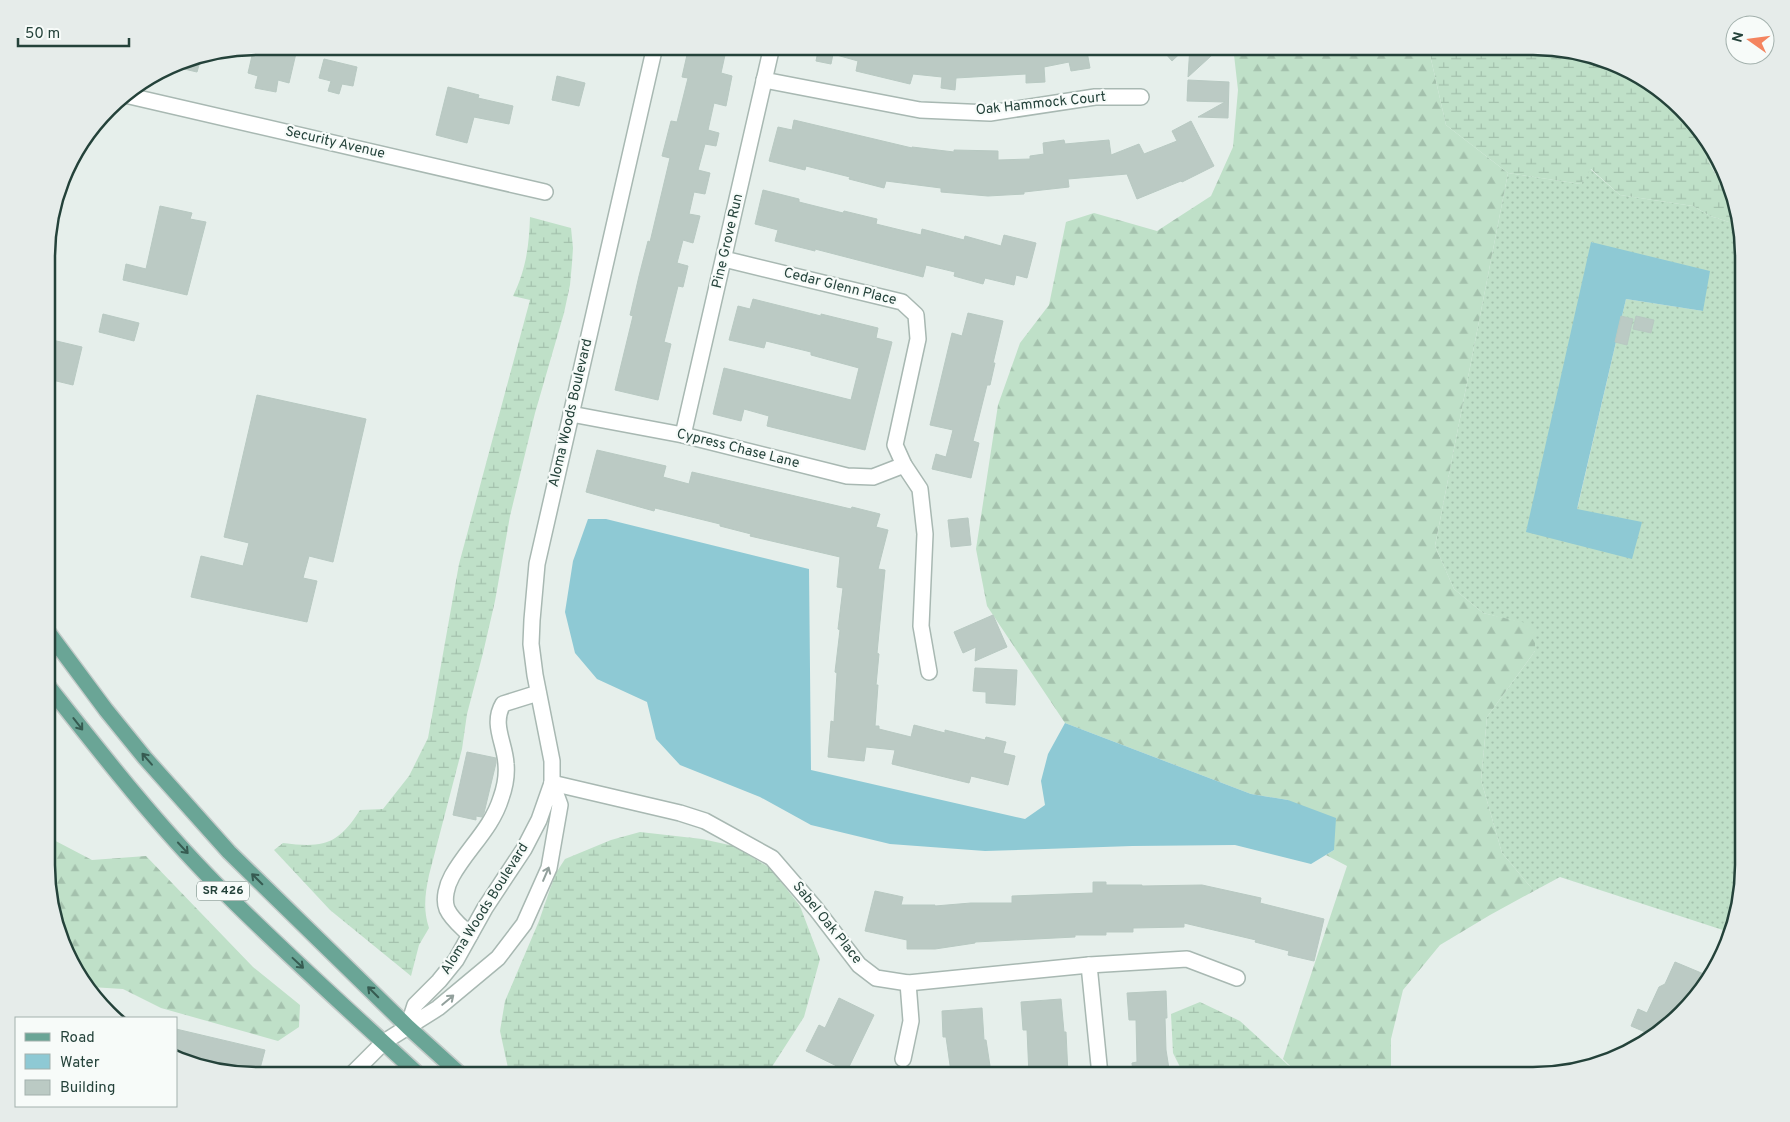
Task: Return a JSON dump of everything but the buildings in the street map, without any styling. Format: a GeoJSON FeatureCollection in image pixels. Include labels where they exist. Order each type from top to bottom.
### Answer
{"type":"FeatureCollection","features":[{"type":"Feature","properties":{"kind":"main road","name":"SR 426"},"geometry":{"type":"LineString","coordinates":[[55,641],[106,710],[145,758],[229,852],[408,1027],[452,1067]]}},
{"type":"Feature","properties":{"kind":"main road","name":"SR 426"},"geometry":{"type":"LineString","coordinates":[[55,695],[126,785],[207,874],[300,965],[410,1067]]}},
{"type":"Feature","properties":{"kind":"street","name":"Aloma Woods Boulevard"},"geometry":{"type":"LineString","coordinates":[[359,1067],[384,1042],[438,1008],[498,958],[524,924],[549,868],[560,806],[552,783],[552,761],[538,693],[531,644],[537,564],[653,55]]}},
{"type":"Feature","properties":{"kind":"street","name":"Pine Grove Run"},"geometry":{"type":"LineString","coordinates":[[684,435],[770,55]]}},
{"type":"Feature","properties":{"kind":"street","name":"Oak Hammock Court"},"geometry":{"type":"LineString","coordinates":[[764,80],[930,110],[990,112],[1096,97],[1141,97]]}},
{"type":"Feature","properties":{"kind":"street","name":"Security Avenue"},"geometry":{"type":"LineString","coordinates":[[134,97],[545,192]]}},
{"type":"Feature","properties":{"kind":"street","name":"Cedar Glenn Place"},"geometry":{"type":"LineString","coordinates":[[724,259],[902,302],[916,315],[918,339],[895,445],[904,466],[920,489],[925,534],[921,626],[929,672]]}},
{"type":"Feature","properties":{"kind":"street","name":"Cypress Chase Lane"},"geometry":{"type":"LineString","coordinates":[[571,414],[684,435],[847,476],[873,477],[904,466]]}},
{"type":"Feature","properties":{"kind":"street"},"geometry":{"type":"LineString","coordinates":[[470,935],[454,920],[448,909],[446,900],[447,890],[452,876],[492,819],[501,798],[506,777],[506,764],[498,728],[500,710],[503,704],[538,693]]}},
{"type":"Feature","properties":{"kind":"street","name":"Aloma Woods Boulevard"},"geometry":{"type":"LineString","coordinates":[[408,1027],[415,1004],[439,981],[456,960],[502,881],[524,849],[539,820],[552,783]]}},
{"type":"Feature","properties":{"kind":"street","name":"Sabel Oak Place"},"geometry":{"type":"LineString","coordinates":[[552,783],[688,815],[705,821],[772,858],[816,908],[860,965],[876,978],[908,983],[1089,965],[1187,959],[1236,978]]}},
{"type":"Feature","properties":{"kind":"street"},"geometry":{"type":"LineString","coordinates":[[1089,965],[1099,1067]]}},
{"type":"Feature","properties":{"kind":"street"},"geometry":{"type":"LineString","coordinates":[[903,1059],[911,1021],[908,983]]}},
{"type":"Feature","properties":{"kind":"green space"},"geometry":{"type":"Polygon","coordinates":[[[1234,55],[1430,55],[1446,125],[1508,173],[1435,546],[1454,589],[1483,613],[1535,625],[1535,651],[1487,717],[1481,780],[1502,853],[1534,891],[1440,945],[1403,990],[1391,1039],[1391,1067],[1291,1067],[1283,1059],[1347,866],[1326,855],[1334,850],[1288,800],[1251,794],[1065,723],[987,606],[976,549],[998,405],[1020,343],[1049,305],[1066,222],[1094,213],[1157,231],[1211,196],[1233,147],[1238,90],[1234,55]]]}},
{"type":"Feature","properties":{"kind":"green space"},"geometry":{"type":"Polygon","coordinates":[[[1430,55],[1546,55],[1585,62],[1610,70],[1634,82],[1656,97],[1676,114],[1693,134],[1720,180],[1732,222],[1710,216],[1693,206],[1620,195],[1591,169],[1581,184],[1508,173],[1446,125],[1430,55]]]}},
{"type":"Feature","properties":{"kind":"green space"},"geometry":{"type":"Polygon","coordinates":[[[1697,140],[1718,176],[1713,168],[1697,140]]]}},
{"type":"Feature","properties":{"kind":"green space"},"geometry":{"type":"Polygon","coordinates":[[[1590,169],[1620,195],[1693,206],[1710,216],[1732,222],[1735,244],[1735,878],[1724,930],[1560,877],[1534,891],[1502,853],[1481,780],[1487,717],[1535,651],[1535,626],[1483,613],[1454,589],[1435,546],[1508,173],[1581,184],[1590,169]],[[1592,242],[1577,510],[1626,299],[1703,311],[1592,242]]]}},
{"type":"Feature","properties":{"kind":"green space"},"geometry":{"type":"Polygon","coordinates":[[[530,217],[571,228],[573,248],[570,285],[564,313],[535,413],[510,516],[495,601],[467,714],[462,749],[429,875],[425,902],[429,928],[419,945],[411,976],[330,910],[274,850],[283,843],[309,845],[328,842],[344,831],[360,810],[383,809],[409,776],[428,738],[459,564],[530,300],[513,296],[526,258],[530,217]]]}},
{"type":"Feature","properties":{"kind":"green space"},"geometry":{"type":"Polygon","coordinates":[[[640,832],[702,839],[734,846],[770,868],[800,906],[820,959],[804,1017],[772,1067],[508,1067],[500,1031],[505,1001],[539,921],[556,873],[565,859],[611,840],[640,832]]]}},
{"type":"Feature","properties":{"kind":"green space"},"geometry":{"type":"Polygon","coordinates":[[[55,841],[92,860],[146,856],[253,967],[300,1005],[299,1027],[278,1041],[161,1008],[123,989],[97,987],[82,966],[70,942],[62,917],[55,878],[55,841]]]}},
{"type":"Feature","properties":{"kind":"green space"},"geometry":{"type":"Polygon","coordinates":[[[1200,1002],[1240,1021],[1290,1067],[1180,1067],[1173,1053],[1171,1014],[1200,1002]]]}},
{"type":"Feature","properties":{"kind":"water"},"geometry":{"type":"Polygon","coordinates":[[[1591,242],[1710,271],[1703,311],[1626,299],[1577,509],[1642,522],[1632,559],[1526,532],[1591,242]]]}},
{"type":"Feature","properties":{"kind":"water"},"geometry":{"type":"Polygon","coordinates":[[[588,519],[606,519],[809,569],[811,770],[1025,819],[1045,805],[1041,781],[1048,754],[1065,723],[1251,794],[1288,800],[1336,818],[1334,850],[1311,864],[1235,845],[985,851],[890,844],[811,825],[760,797],[680,765],[656,739],[647,702],[597,679],[575,653],[565,612],[573,561],[588,519]]]}}]}
